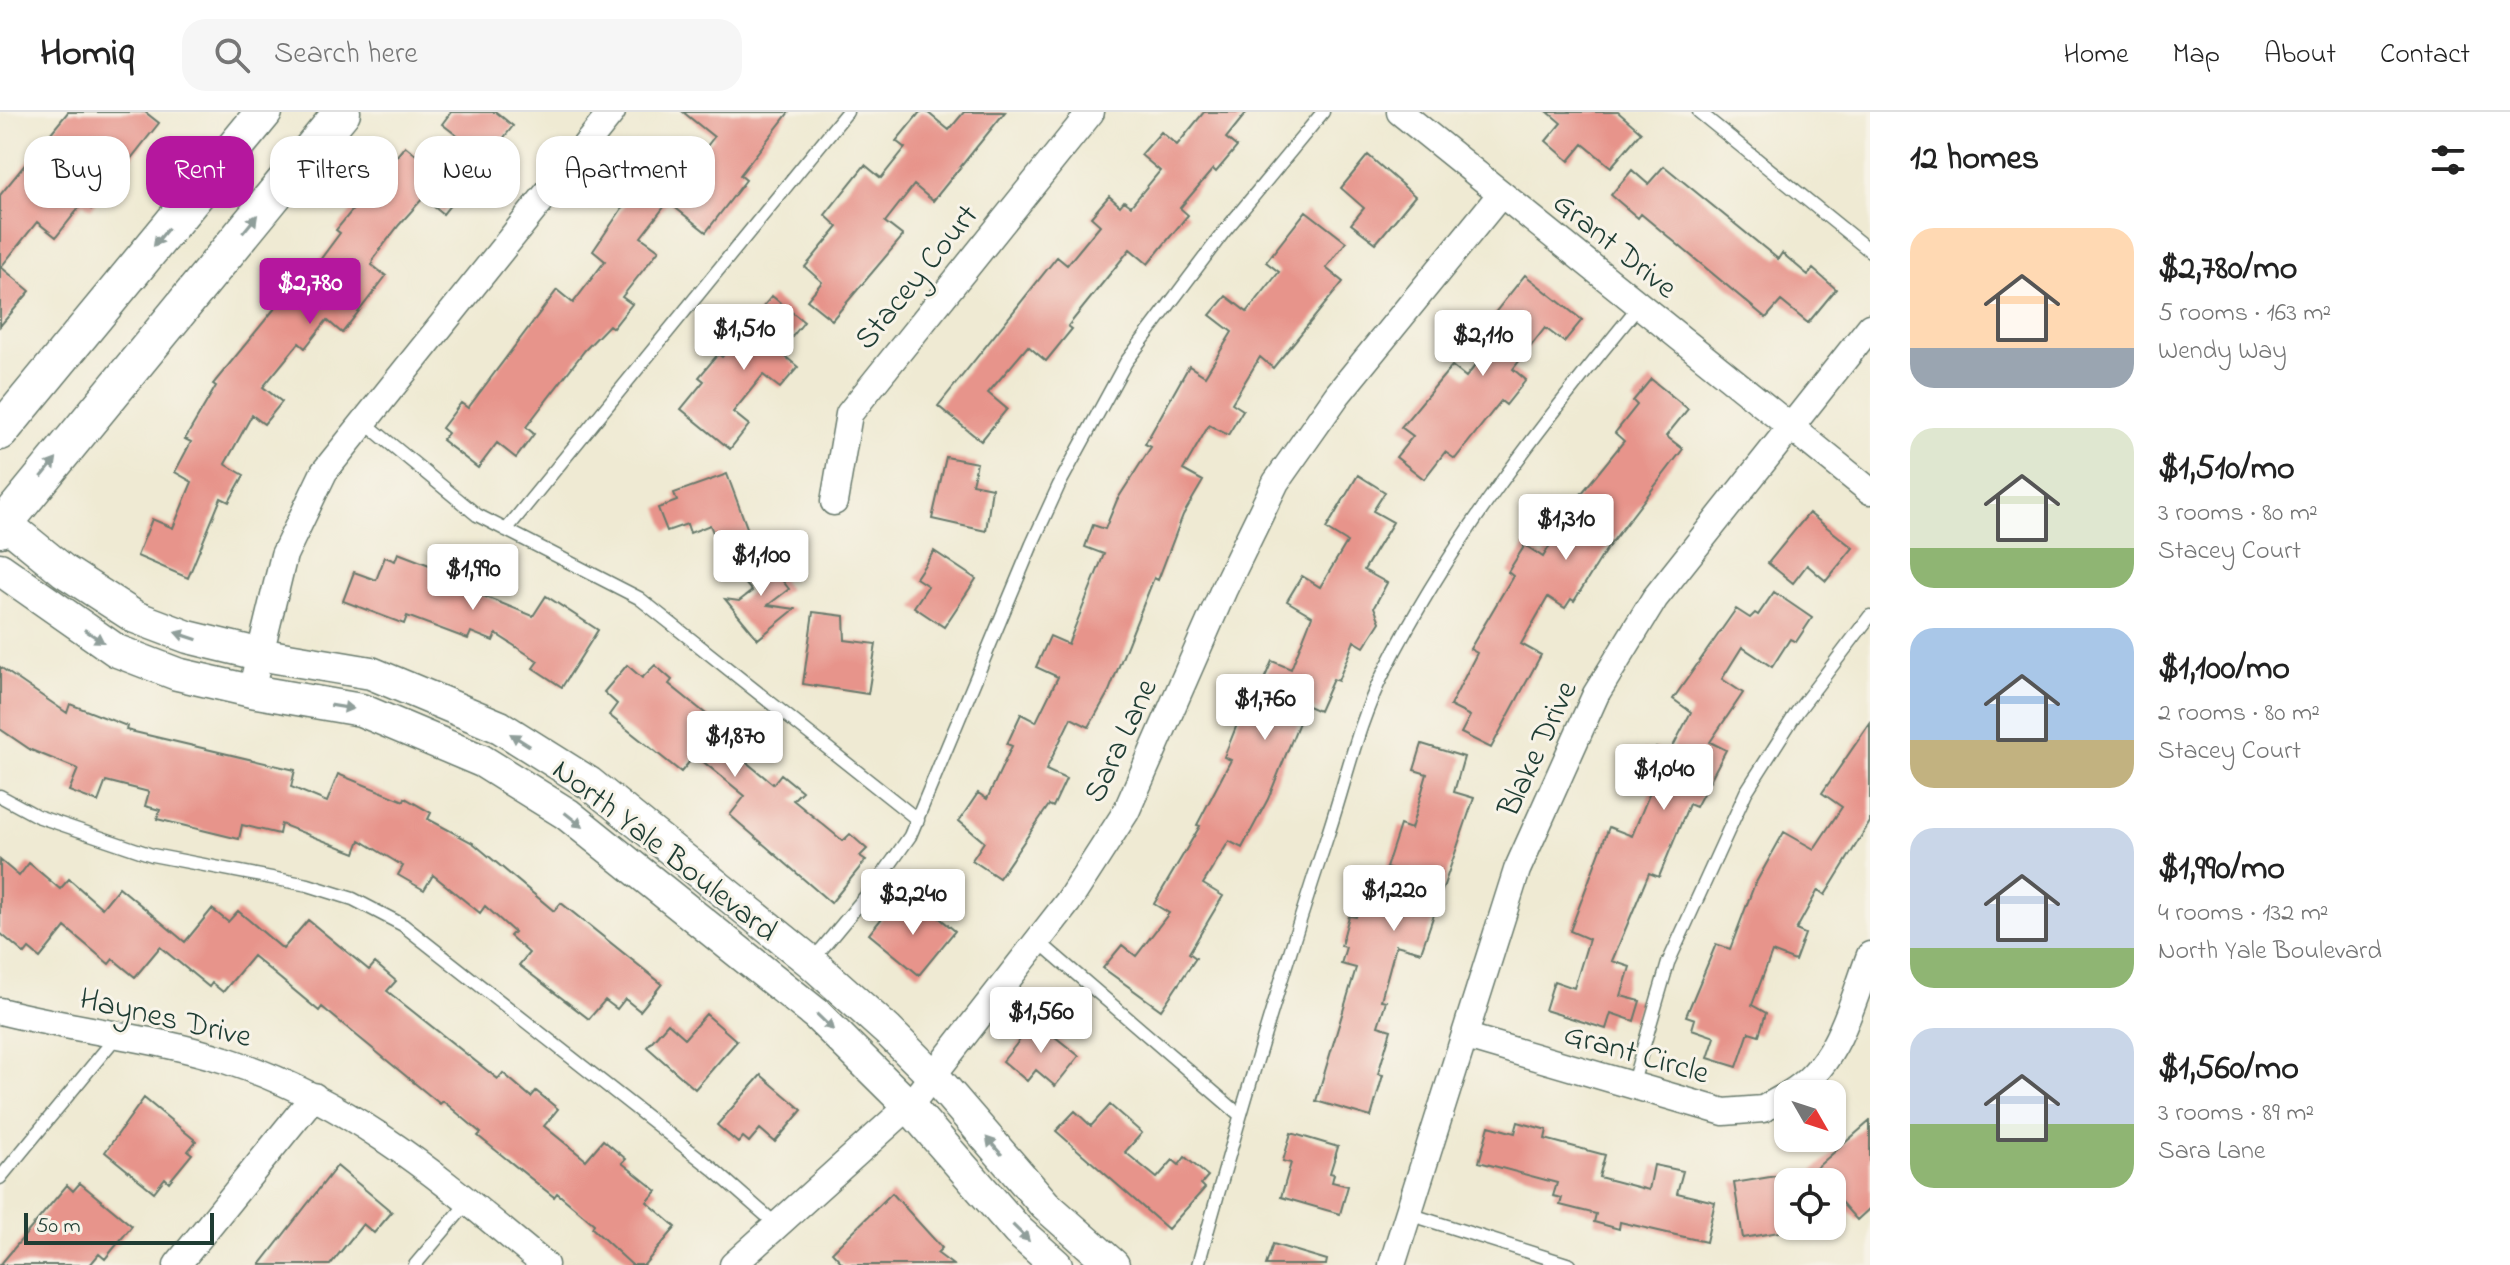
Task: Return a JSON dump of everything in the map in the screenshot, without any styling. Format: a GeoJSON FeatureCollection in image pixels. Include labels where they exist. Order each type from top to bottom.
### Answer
{"type":"FeatureCollection","features":[{"type":"Feature","properties":{"kind":"main road"},"geometry":{"type":"LineString","coordinates":[[0,432],[264,112]]}},
{"type":"Feature","properties":{"kind":"main road"},"geometry":{"type":"LineString","coordinates":[[2,523],[342,112]]}},
{"type":"Feature","properties":{"kind":"street"},"geometry":{"type":"LineString","coordinates":[[251,691],[284,555],[324,472],[612,112]]}},
{"type":"Feature","properties":{"kind":"street","name":"Stacey Court"},"geometry":{"type":"LineString","coordinates":[[834,502],[849,414],[1091,112]]}},
{"type":"Feature","properties":{"kind":"street","name":"Grant Drive"},"geometry":{"type":"LineString","coordinates":[[1400,112],[1790,428]]}},
{"type":"Feature","properties":{"kind":"street","name":"Sara Lane"},"geometry":{"type":"LineString","coordinates":[[733,1265],[909,1106],[1038,941],[1126,812],[1224,589],[1276,482],[1338,394],[1501,194]]}},
{"type":"Feature","properties":{"kind":"street","name":"Blake Drive"},"geometry":{"type":"LineString","coordinates":[[1392,1265],[1467,1037],[1517,870],[1596,694],[1655,598],[1870,327]]}},
{"type":"Feature","properties":{"kind":"street"},"geometry":{"type":"LineString","coordinates":[[1790,428],[1870,491]]}},
{"type":"Feature","properties":{"kind":"street","name":"North Yale Boulevard"},"geometry":{"type":"LineString","coordinates":[[2,523],[64,571],[135,617],[188,637],[262,655],[371,673],[500,727],[589,783],[811,962],[933,1076],[1045,1205],[1113,1265]]}},
{"type":"Feature","properties":{"kind":"street","name":"North Yale Boulevard"},"geometry":{"type":"LineString","coordinates":[[0,569],[117,651],[177,674],[251,691],[361,710],[482,761],[567,814],[816,1014],[909,1106],[1018,1231],[1056,1265]]}},
{"type":"Feature","properties":{"kind":"street","name":"Grant Circle"},"geometry":{"type":"LineString","coordinates":[[1812,1080],[1834,1047],[1870,955]]}},
{"type":"Feature","properties":{"kind":"street","name":"Haynes Drive"},"geometry":{"type":"LineString","coordinates":[[0,1011],[225,1060],[314,1096],[404,1150],[545,1265]]}},
{"type":"Feature","properties":{"kind":"street","name":"Grant Circle"},"geometry":{"type":"LineString","coordinates":[[1467,1037],[1724,1112],[1763,1109],[1774,1103]]}},
{"type":"Feature","properties":{"kind":"street"},"geometry":{"type":"LineString","coordinates":[[177,1265],[314,1096]]}},
{"type":"Feature","properties":{"kind":"lane"},"geometry":{"type":"LineString","coordinates":[[506,530],[847,112]]}},
{"type":"Feature","properties":{"kind":"lane"},"geometry":{"type":"LineString","coordinates":[[811,962],[879,880],[918,820],[1032,544],[1059,485],[1126,362],[1223,233],[1323,112]]}},
{"type":"Feature","properties":{"kind":"lane"},"geometry":{"type":"LineString","coordinates":[[1699,112],[1870,251]]}},
{"type":"Feature","properties":{"kind":"lane"},"geometry":{"type":"LineString","coordinates":[[1198,1265],[1267,1018],[1333,818],[1359,725],[1383,672],[1457,547],[1550,414],[1639,306]]}},
{"type":"Feature","properties":{"kind":"lane"},"geometry":{"type":"LineString","coordinates":[[363,422],[477,515],[639,598],[918,820]]}},
{"type":"Feature","properties":{"kind":"lane"},"geometry":{"type":"LineString","coordinates":[[1632,1086],[1668,963],[1746,792],[1797,712],[1870,616]]}},
{"type":"Feature","properties":{"kind":"lane"},"geometry":{"type":"LineString","coordinates":[[0,796],[37,816],[152,855],[308,885],[353,899],[403,925],[713,1169],[778,1226]]}},
{"type":"Feature","properties":{"kind":"lane"},"geometry":{"type":"LineString","coordinates":[[1038,941],[1240,1115]]}},
{"type":"Feature","properties":{"kind":"lane"},"geometry":{"type":"LineString","coordinates":[[0,1178],[116,1037]]}},
{"type":"Feature","properties":{"kind":"lane"},"geometry":{"type":"LineString","coordinates":[[415,1265],[468,1202]]}},
{"type":"Feature","properties":{"kind":"lane"},"geometry":{"type":"LineString","coordinates":[[1409,1214],[1570,1265]]}},
{"type":"Feature","properties":{"kind":"building"},"geometry":{"type":"Polygon","coordinates":[[[68,112],[145,112],[159,123],[130,160],[130,136],[48,136],[68,112]]]}},
{"type":"Feature","properties":{"kind":"building"},"geometry":{"type":"Polygon","coordinates":[[[451,112],[496,112],[513,126],[505,136],[457,136],[442,124],[451,112]]]}},
{"type":"Feature","properties":{"kind":"building"},"geometry":{"type":"Polygon","coordinates":[[[683,112],[789,112],[740,175],[746,180],[706,232],[676,208],[715,208],[713,136],[683,112]]]}},
{"type":"Feature","properties":{"kind":"building"},"geometry":{"type":"Polygon","coordinates":[[[920,112],[927,112],[949,130],[964,112],[1005,112],[933,201],[914,185],[885,222],[903,236],[832,320],[807,300],[822,282],[805,267],[838,227],[825,215],[865,165],[881,178],[905,148],[896,141],[920,112]]]}},
{"type":"Feature","properties":{"kind":"building"},"geometry":{"type":"Polygon","coordinates":[[[1204,112],[1247,112],[1226,138],[1237,147],[1216,172],[1213,169],[1180,208],[1188,215],[1148,264],[1130,249],[1068,326],[1072,329],[1046,361],[1028,346],[988,393],[1007,409],[981,441],[938,406],[1057,257],[1067,265],[1100,225],[1091,217],[1109,196],[1120,206],[1124,201],[1131,206],[1160,171],[1141,155],[1161,132],[1177,145],[1204,112]]]}},
{"type":"Feature","properties":{"kind":"building"},"geometry":{"type":"Polygon","coordinates":[[[1548,112],[1618,112],[1641,132],[1611,167],[1583,144],[1569,161],[1546,141],[1561,123],[1548,112]]]}},
{"type":"Feature","properties":{"kind":"building"},"geometry":{"type":"Polygon","coordinates":[[[405,146],[414,153],[414,208],[373,259],[372,265],[386,276],[342,333],[327,320],[305,348],[299,343],[263,387],[282,402],[264,424],[252,415],[225,464],[244,475],[229,502],[221,498],[188,578],[137,556],[152,519],[173,528],[192,482],[175,472],[191,442],[185,439],[216,386],[213,384],[289,291],[294,295],[340,233],[336,230],[354,208],[398,208],[398,155],[405,146]]]}},
{"type":"Feature","properties":{"kind":"building"},"geometry":{"type":"Polygon","coordinates":[[[1368,155],[1415,196],[1376,243],[1351,224],[1364,208],[1341,188],[1368,155]]]}},
{"type":"Feature","properties":{"kind":"building"},"geometry":{"type":"Polygon","coordinates":[[[24,166],[24,208],[79,208],[56,237],[37,222],[1,267],[30,291],[0,326],[0,195],[24,166]]]}},
{"type":"Feature","properties":{"kind":"building"},"geometry":{"type":"Polygon","coordinates":[[[1664,166],[1778,259],[1782,253],[1808,275],[1813,269],[1836,289],[1808,323],[1781,301],[1766,318],[1641,214],[1638,218],[1611,195],[1632,170],[1648,184],[1664,166]]]}},
{"type":"Feature","properties":{"kind":"building"},"geometry":{"type":"Polygon","coordinates":[[[622,208],[663,208],[641,237],[659,250],[622,297],[632,304],[613,328],[609,325],[585,350],[526,427],[534,434],[516,458],[497,443],[478,468],[442,440],[448,433],[442,428],[461,403],[468,408],[557,290],[573,303],[605,261],[593,251],[622,208]]]}},
{"type":"Feature","properties":{"kind":"building"},"geometry":{"type":"Polygon","coordinates":[[[1306,211],[1346,242],[1326,268],[1343,282],[1273,368],[1260,357],[1232,403],[1243,410],[1228,435],[1209,425],[1183,470],[1203,481],[1183,515],[1158,580],[1154,578],[1109,691],[1089,727],[1071,718],[1046,770],[1066,779],[1053,807],[1049,805],[999,878],[972,860],[984,842],[959,821],[978,793],[987,799],[1012,746],[1007,744],[1021,714],[1036,722],[1058,677],[1036,667],[1050,636],[1068,644],[1104,554],[1085,547],[1093,525],[1105,529],[1117,500],[1151,447],[1145,444],[1189,366],[1205,376],[1232,332],[1210,315],[1226,296],[1247,312],[1279,272],[1266,262],[1306,211]]]}},
{"type":"Feature","properties":{"kind":"building"},"geometry":{"type":"Polygon","coordinates":[[[1525,275],[1582,320],[1564,342],[1545,328],[1513,369],[1526,380],[1506,405],[1501,401],[1455,459],[1445,452],[1424,479],[1396,457],[1413,436],[1401,427],[1452,366],[1466,377],[1500,335],[1486,324],[1525,275]]]}},
{"type":"Feature","properties":{"kind":"building"},"geometry":{"type":"Polygon","coordinates":[[[772,296],[804,322],[780,352],[798,367],[780,388],[763,375],[733,412],[749,425],[730,449],[681,409],[704,381],[699,377],[718,354],[722,357],[772,296]]]}},
{"type":"Feature","properties":{"kind":"building"},"geometry":{"type":"Polygon","coordinates":[[[1651,379],[1688,409],[1666,436],[1683,449],[1606,550],[1574,601],[1571,599],[1565,608],[1548,597],[1521,644],[1541,655],[1491,748],[1461,733],[1470,716],[1450,706],[1477,653],[1470,649],[1513,576],[1508,572],[1525,545],[1543,557],[1577,499],[1624,441],[1615,433],[1637,405],[1633,401],[1651,379]]]}},
{"type":"Feature","properties":{"kind":"building"},"geometry":{"type":"Polygon","coordinates":[[[946,457],[977,463],[972,484],[992,488],[986,531],[932,519],[946,457]]]}},
{"type":"Feature","properties":{"kind":"building"},"geometry":{"type":"Polygon","coordinates":[[[727,474],[749,533],[718,545],[710,525],[690,533],[687,524],[667,531],[658,508],[677,501],[674,493],[727,474]]]}},
{"type":"Feature","properties":{"kind":"building"},"geometry":{"type":"Polygon","coordinates":[[[1358,475],[1385,492],[1373,511],[1393,522],[1364,570],[1387,583],[1374,607],[1380,622],[1364,647],[1354,641],[1338,681],[1333,679],[1319,711],[1306,705],[1268,799],[1242,848],[1229,841],[1203,884],[1223,896],[1189,953],[1196,958],[1161,1010],[1103,968],[1122,945],[1136,956],[1169,913],[1154,904],[1200,826],[1197,825],[1231,760],[1224,757],[1248,697],[1255,700],[1272,661],[1291,669],[1312,616],[1287,601],[1302,576],[1320,587],[1347,542],[1326,529],[1358,475]]]}},
{"type":"Feature","properties":{"kind":"building"},"geometry":{"type":"Polygon","coordinates":[[[1809,513],[1853,548],[1826,581],[1807,565],[1793,583],[1768,563],[1809,513]]]}},
{"type":"Feature","properties":{"kind":"building"},"geometry":{"type":"Polygon","coordinates":[[[934,551],[976,579],[944,627],[914,607],[928,586],[916,578],[934,551]]]}},
{"type":"Feature","properties":{"kind":"building"},"geometry":{"type":"Polygon","coordinates":[[[398,553],[450,573],[454,563],[483,574],[476,593],[533,616],[546,596],[598,630],[562,687],[533,668],[538,661],[496,634],[493,641],[471,632],[468,639],[407,616],[404,624],[343,601],[354,572],[376,580],[385,557],[395,561],[398,553]]]}},
{"type":"Feature","properties":{"kind":"building"},"geometry":{"type":"Polygon","coordinates":[[[762,555],[789,589],[768,605],[795,609],[758,639],[725,599],[739,601],[752,591],[738,575],[762,555]]]}},
{"type":"Feature","properties":{"kind":"building"},"geometry":{"type":"Polygon","coordinates":[[[1774,592],[1812,618],[1796,642],[1790,639],[1772,667],[1742,647],[1722,679],[1743,693],[1710,742],[1726,750],[1696,807],[1689,804],[1659,877],[1649,873],[1612,961],[1630,967],[1621,996],[1640,1001],[1634,1021],[1611,1013],[1606,1029],[1545,1010],[1554,981],[1574,988],[1589,939],[1570,931],[1609,827],[1632,836],[1653,785],[1631,774],[1644,749],[1653,754],[1656,748],[1669,754],[1691,712],[1673,699],[1736,609],[1750,618],[1755,613],[1758,615],[1774,592]]]}},
{"type":"Feature","properties":{"kind":"building"},"geometry":{"type":"Polygon","coordinates":[[[813,612],[844,616],[845,640],[876,644],[868,694],[803,684],[813,612]]]}},
{"type":"Feature","properties":{"kind":"building"},"geometry":{"type":"Polygon","coordinates":[[[627,665],[642,678],[655,665],[672,680],[669,684],[727,731],[731,727],[751,744],[740,757],[773,784],[781,774],[802,791],[793,800],[843,841],[850,834],[867,849],[860,856],[866,860],[831,903],[730,815],[745,796],[695,755],[681,772],[609,715],[617,704],[604,692],[627,665]]]}},
{"type":"Feature","properties":{"kind":"building"},"geometry":{"type":"Polygon","coordinates":[[[0,667],[67,713],[70,704],[127,726],[126,730],[295,770],[291,787],[327,802],[338,774],[404,801],[405,798],[431,813],[428,819],[473,843],[554,911],[561,903],[662,984],[640,1011],[625,999],[617,1009],[605,1000],[589,1019],[519,965],[529,953],[510,936],[514,932],[485,906],[480,913],[433,875],[424,890],[398,875],[403,866],[360,840],[355,853],[281,824],[279,834],[242,825],[239,839],[157,819],[160,810],[145,806],[149,792],[106,781],[98,802],[69,791],[78,769],[31,750],[0,729],[0,667]]]}},
{"type":"Feature","properties":{"kind":"building"},"geometry":{"type":"Polygon","coordinates":[[[1870,723],[1870,822],[1825,895],[1818,890],[1796,930],[1805,934],[1795,961],[1772,952],[1752,1005],[1766,1013],[1759,1035],[1749,1032],[1737,1067],[1708,1058],[1715,1037],[1692,1029],[1695,1019],[1686,1016],[1716,944],[1730,949],[1754,886],[1784,832],[1814,849],[1842,807],[1822,793],[1870,723]]]}},
{"type":"Feature","properties":{"kind":"building"},"geometry":{"type":"Polygon","coordinates":[[[1422,744],[1464,757],[1454,792],[1474,798],[1421,952],[1396,945],[1381,1000],[1386,1001],[1378,1026],[1391,1030],[1378,1074],[1383,1075],[1371,1117],[1316,1101],[1356,968],[1341,964],[1346,947],[1341,946],[1349,916],[1356,917],[1360,902],[1401,914],[1412,876],[1386,868],[1400,825],[1411,829],[1427,774],[1414,770],[1422,744]]]}},
{"type":"Feature","properties":{"kind":"building"},"geometry":{"type":"Polygon","coordinates":[[[0,860],[19,876],[29,863],[60,889],[69,879],[102,908],[119,887],[185,942],[212,909],[228,922],[238,911],[283,949],[308,920],[369,970],[375,963],[396,981],[387,991],[498,1079],[503,1073],[531,1097],[536,1091],[558,1109],[544,1126],[586,1160],[603,1140],[626,1159],[622,1163],[657,1191],[647,1202],[676,1227],[644,1265],[632,1265],[592,1228],[594,1224],[557,1193],[554,1197],[478,1136],[481,1133],[443,1101],[440,1104],[322,1007],[319,1011],[253,956],[223,992],[212,983],[209,987],[160,947],[135,977],[113,959],[109,964],[65,927],[40,958],[29,949],[25,954],[0,933],[0,860]]]}},
{"type":"Feature","properties":{"kind":"building"},"geometry":{"type":"Polygon","coordinates":[[[923,904],[955,931],[919,975],[869,934],[891,907],[909,921],[923,904]]]}},
{"type":"Feature","properties":{"kind":"building"},"geometry":{"type":"Polygon","coordinates":[[[706,1014],[737,1041],[695,1089],[647,1047],[668,1023],[685,1038],[706,1014]]]}},
{"type":"Feature","properties":{"kind":"building"},"geometry":{"type":"Polygon","coordinates":[[[1035,1021],[1079,1056],[1055,1086],[1036,1070],[1027,1081],[1003,1061],[1035,1021]]]}},
{"type":"Feature","properties":{"kind":"building"},"geometry":{"type":"Polygon","coordinates":[[[761,1075],[802,1110],[775,1142],[760,1129],[749,1142],[743,1137],[738,1143],[717,1125],[761,1075]]]}},
{"type":"Feature","properties":{"kind":"building"},"geometry":{"type":"Polygon","coordinates":[[[144,1098],[196,1141],[188,1151],[192,1154],[169,1182],[165,1178],[154,1192],[105,1152],[144,1098]]]}},
{"type":"Feature","properties":{"kind":"building"},"geometry":{"type":"Polygon","coordinates":[[[1110,1105],[1142,1133],[1125,1152],[1157,1178],[1173,1160],[1179,1165],[1185,1157],[1208,1176],[1201,1184],[1205,1188],[1168,1229],[1056,1131],[1075,1111],[1091,1126],[1110,1105]]]}},
{"type":"Feature","properties":{"kind":"building"},"geometry":{"type":"Polygon","coordinates":[[[1870,1121],[1870,1208],[1857,1220],[1846,1208],[1846,1168],[1816,1168],[1834,1152],[1846,1152],[1846,1142],[1870,1121]]]}},
{"type":"Feature","properties":{"kind":"building"},"geometry":{"type":"Polygon","coordinates":[[[1518,1122],[1547,1130],[1545,1139],[1605,1155],[1599,1177],[1649,1190],[1654,1165],[1683,1171],[1677,1193],[1715,1202],[1706,1242],[1620,1222],[1619,1229],[1594,1222],[1596,1214],[1560,1205],[1562,1198],[1553,1196],[1557,1183],[1479,1162],[1489,1126],[1515,1133],[1518,1122]]]}},
{"type":"Feature","properties":{"kind":"building"},"geometry":{"type":"Polygon","coordinates":[[[1291,1133],[1338,1147],[1330,1173],[1334,1174],[1332,1182],[1348,1186],[1340,1214],[1281,1197],[1291,1163],[1283,1161],[1291,1133]]]}},
{"type":"Feature","properties":{"kind":"building"},"geometry":{"type":"Polygon","coordinates":[[[337,1166],[392,1212],[374,1233],[363,1224],[330,1265],[260,1265],[337,1166]]]}},
{"type":"Feature","properties":{"kind":"building"},"geometry":{"type":"Polygon","coordinates":[[[1774,1176],[1774,1233],[1743,1238],[1734,1183],[1774,1176]]]}},
{"type":"Feature","properties":{"kind":"building"},"geometry":{"type":"Polygon","coordinates":[[[80,1183],[132,1226],[105,1259],[99,1254],[90,1265],[0,1265],[67,1185],[73,1191],[80,1183]]]}},
{"type":"Feature","properties":{"kind":"building"},"geometry":{"type":"Polygon","coordinates":[[[892,1193],[942,1248],[937,1253],[953,1265],[844,1265],[832,1252],[892,1193]]]}},
{"type":"Feature","properties":{"kind":"building"},"geometry":{"type":"Polygon","coordinates":[[[1273,1244],[1327,1260],[1326,1265],[1266,1265],[1273,1244]]]}}]}
